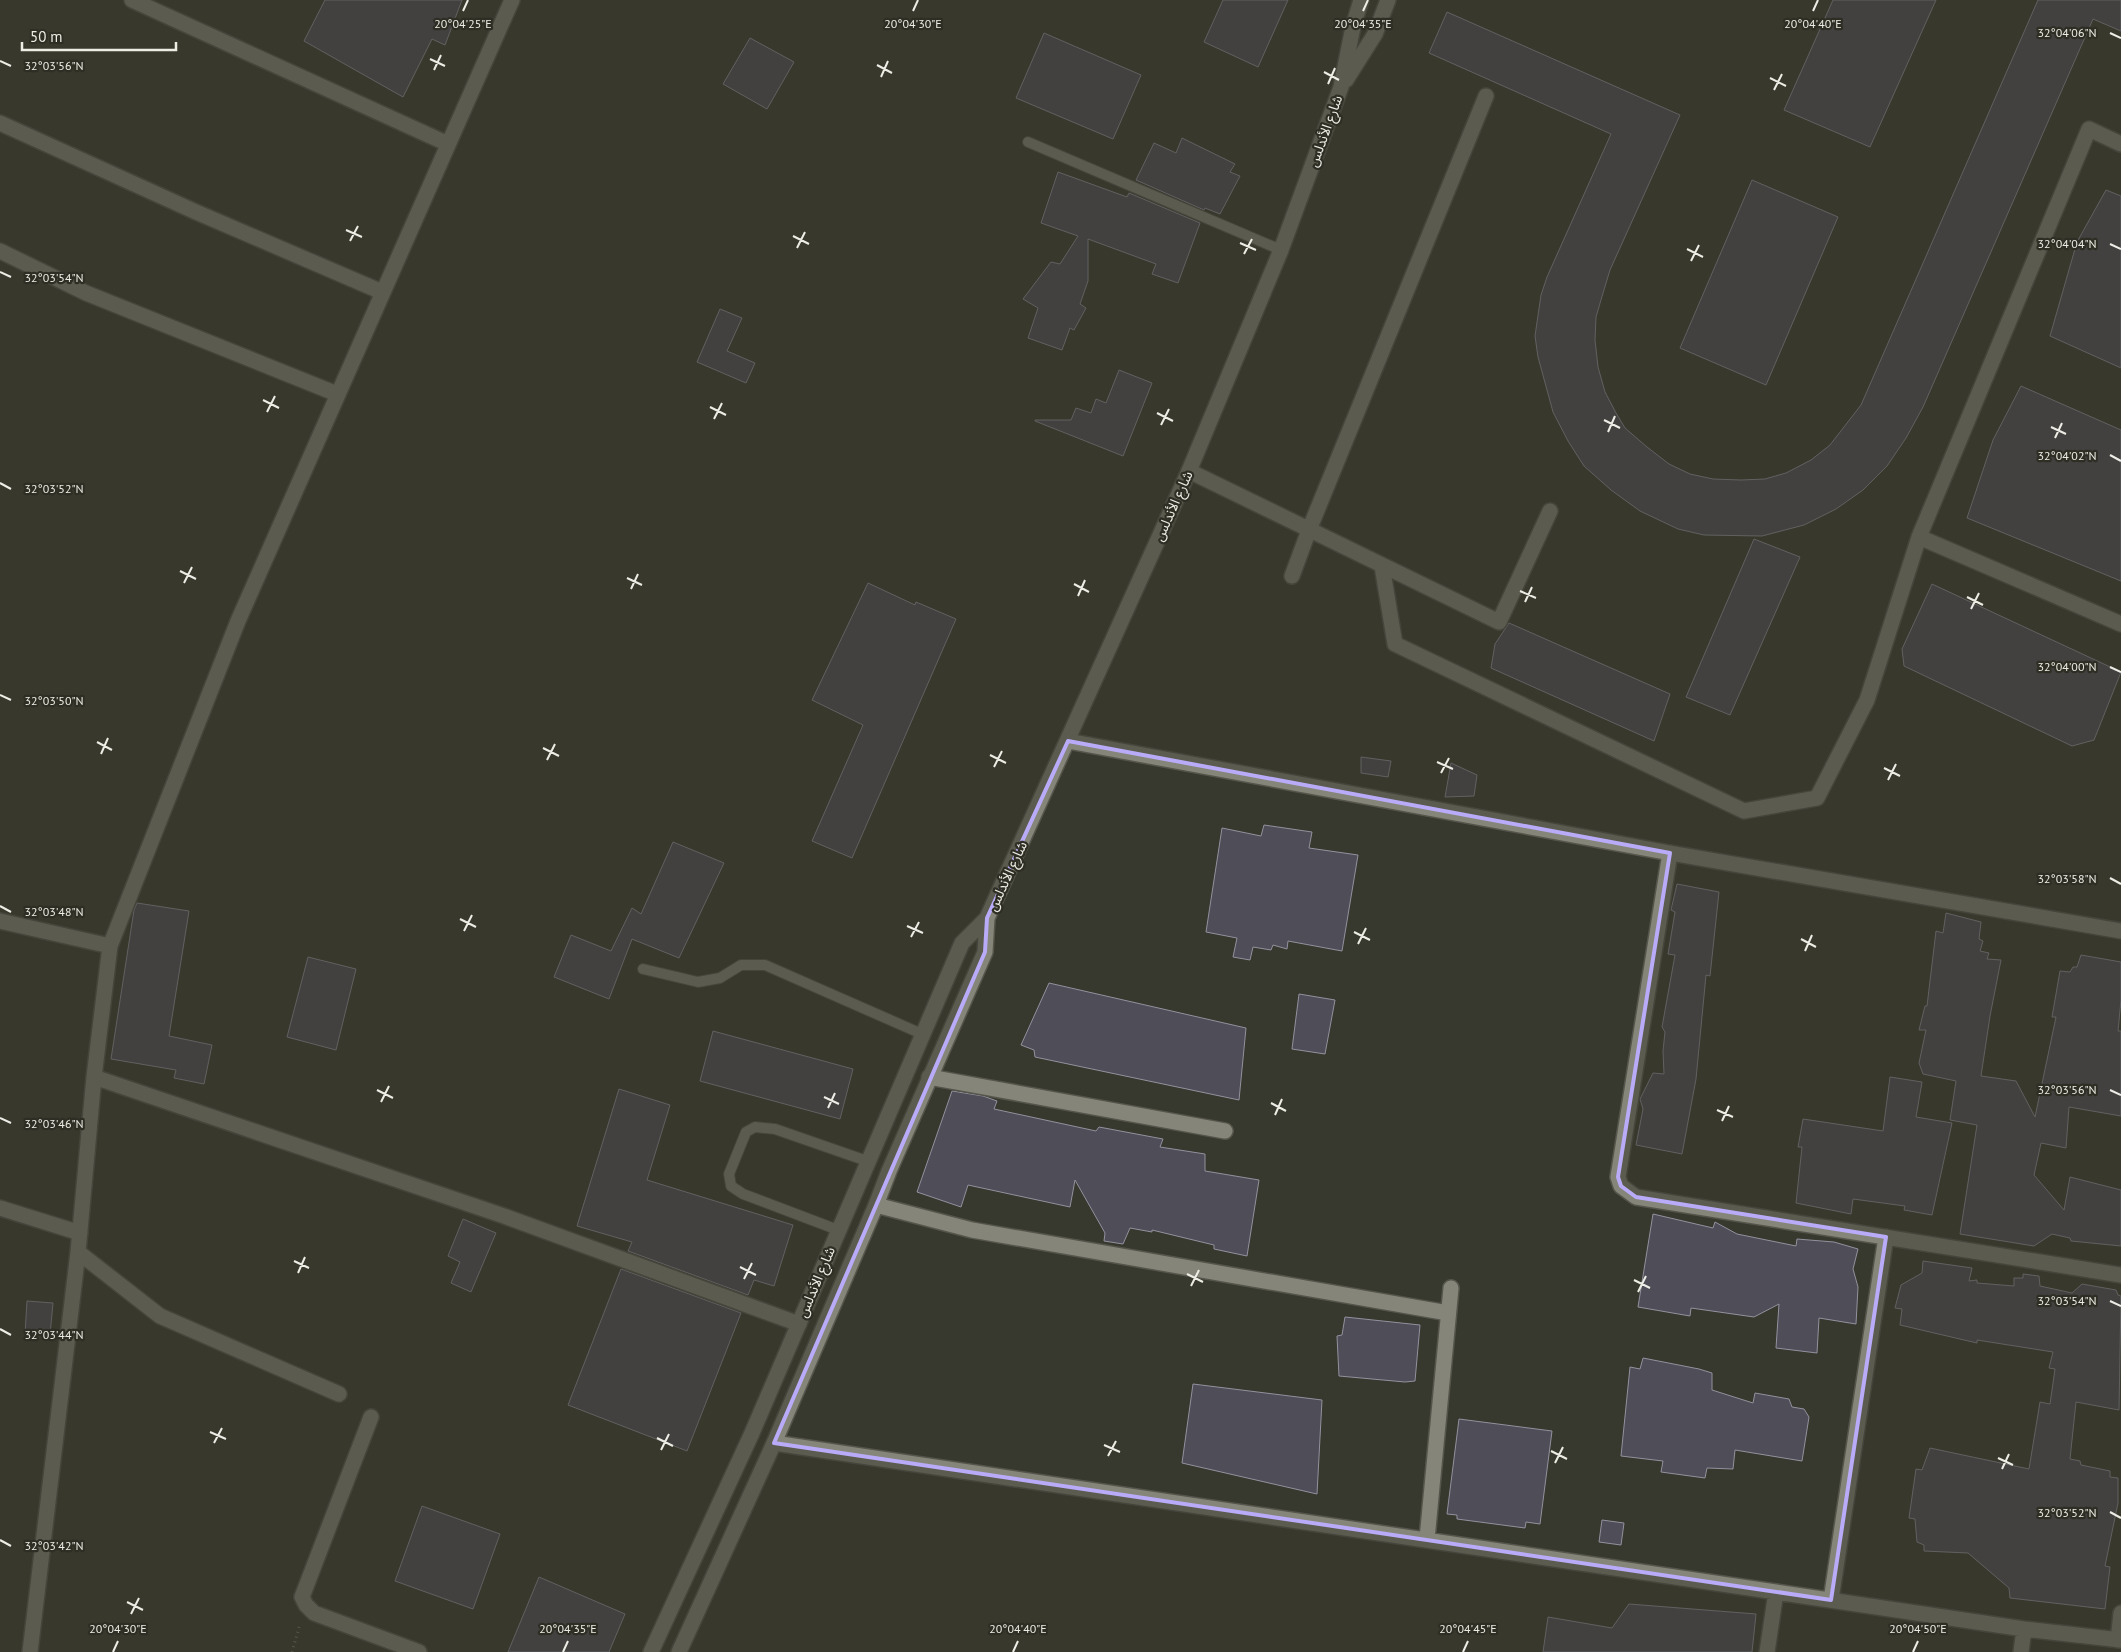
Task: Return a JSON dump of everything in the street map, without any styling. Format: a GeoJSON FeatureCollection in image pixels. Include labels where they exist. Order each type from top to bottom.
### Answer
{"type":"FeatureCollection","features":[{"type":"Feature","properties":{"kind":"street"},"geometry":{"type":"LineString","coordinates":[[132,0],[448,144]]}},
{"type":"Feature","properties":{"kind":"street"},"geometry":{"type":"LineString","coordinates":[[30,1652],[78,1252],[94,1077],[110,946],[238,621],[512,0]]}},
{"type":"Feature","properties":{"kind":"street","name":"شارع الأندلس"},"geometry":{"type":"LineString","coordinates":[[651,1652],[752,1433],[962,943],[987,918],[1189,471],[1281,250],[1341,88],[1353,26],[1361,0]]}},
{"type":"Feature","properties":{"kind":"street","name":"شارع الأندلس"},"geometry":{"type":"LineString","coordinates":[[1341,88],[1375,34],[1388,0]]}},
{"type":"Feature","properties":{"kind":"street"},"geometry":{"type":"LineString","coordinates":[[1292,576],[1486,96]]}},
{"type":"Feature","properties":{"kind":"street"},"geometry":{"type":"LineString","coordinates":[[0,124],[196,212],[382,292]]}},
{"type":"Feature","properties":{"kind":"street"},"geometry":{"type":"LineString","coordinates":[[1382,566],[1395,644],[1744,811],[1817,798],[1867,700],[1919,537],[2089,129],[2121,144]]}},
{"type":"Feature","properties":{"kind":"street"},"geometry":{"type":"LineString","coordinates":[[0,251],[86,293],[337,394]]}},
{"type":"Feature","properties":{"kind":"street"},"geometry":{"type":"LineString","coordinates":[[1189,471],[1499,622],[1550,511]]}},
{"type":"Feature","properties":{"kind":"street"},"geometry":{"type":"LineString","coordinates":[[1919,537],[2121,624]]}},
{"type":"Feature","properties":{"kind":"street"},"geometry":{"type":"LineString","coordinates":[[1068,741],[1670,853],[2121,931]]}},
{"type":"Feature","properties":{"kind":"street"},"geometry":{"type":"LineString","coordinates":[[1670,853],[1618,1178],[1620,1186],[1636,1197],[2121,1274]]}},
{"type":"Feature","properties":{"kind":"street","name":"شارع الأندلس"},"geometry":{"type":"LineString","coordinates":[[679,1652],[774,1443],[985,952],[987,918]]}},
{"type":"Feature","properties":{"kind":"street"},"geometry":{"type":"LineString","coordinates":[[0,921],[110,946]]}},
{"type":"Feature","properties":{"kind":"street"},"geometry":{"type":"LineString","coordinates":[[94,1077],[504,1216],[799,1324]]}},
{"type":"Feature","properties":{"kind":"street"},"geometry":{"type":"LineString","coordinates":[[930,1077],[1225,1131]]}},
{"type":"Feature","properties":{"kind":"street"},"geometry":{"type":"LineString","coordinates":[[876,1205],[972,1230],[1448,1313]]}},
{"type":"Feature","properties":{"kind":"street"},"geometry":{"type":"LineString","coordinates":[[0,1208],[80,1233]]}},
{"type":"Feature","properties":{"kind":"street"},"geometry":{"type":"LineString","coordinates":[[1831,1600],[1886,1237]]}},
{"type":"Feature","properties":{"kind":"street"},"geometry":{"type":"LineString","coordinates":[[78,1252],[160,1316],[339,1394]]}},
{"type":"Feature","properties":{"kind":"street"},"geometry":{"type":"LineString","coordinates":[[1427,1539],[1451,1288]]}},
{"type":"Feature","properties":{"kind":"street"},"geometry":{"type":"LineString","coordinates":[[370,1417],[302,1597],[306,1606],[314,1613],[419,1652]]}},
{"type":"Feature","properties":{"kind":"street"},"geometry":{"type":"LineString","coordinates":[[774,1443],[2024,1629],[2120,1640],[2121,1613]]}},
{"type":"Feature","properties":{"kind":"street"},"geometry":{"type":"LineString","coordinates":[[1767,1652],[1776,1592]]}},
{"type":"Feature","properties":{"kind":"street"},"geometry":{"type":"LineString","coordinates":[[2021,1652],[2024,1629]]}},
{"type":"Feature","properties":{"kind":"lane"},"geometry":{"type":"LineString","coordinates":[[1028,142],[1281,250]]}},
{"type":"Feature","properties":{"kind":"lane"},"geometry":{"type":"LineString","coordinates":[[644,969],[698,982],[720,978],[741,965],[765,966],[922,1034]]}},
{"type":"Feature","properties":{"kind":"lane"},"geometry":{"type":"LineString","coordinates":[[838,1230],[743,1194],[731,1186],[729,1174],[746,1132],[755,1127],[775,1129],[867,1161]]}},
{"type":"Feature","properties":{"kind":"path"},"geometry":{"type":"LineString","coordinates":[[292,1652],[306,1606]]}},
{"type":"Feature","properties":{"kind":"highlighted area"},"geometry":{"type":"Polygon","coordinates":[[[1068,741],[1670,853],[1618,1177],[1621,1186],[1636,1197],[1886,1237],[1831,1600],[774,1443],[985,952],[987,918],[1068,741]]]}},
{"type":"Feature","properties":{"kind":"building"},"geometry":{"type":"Polygon","coordinates":[[[325,0],[462,0],[445,45],[432,39],[403,97],[304,41],[325,0]]]}},
{"type":"Feature","properties":{"kind":"building"},"geometry":{"type":"Polygon","coordinates":[[[1223,0],[1288,0],[1258,67],[1204,42],[1223,0]]]}},
{"type":"Feature","properties":{"kind":"building"},"geometry":{"type":"Polygon","coordinates":[[[1833,0],[1936,0],[1870,147],[1784,110],[1833,0]]]}},
{"type":"Feature","properties":{"kind":"building"},"geometry":{"type":"Polygon","coordinates":[[[2038,0],[2121,0],[2121,31],[2093,19],[1923,407],[1906,438],[1887,466],[1863,490],[1836,509],[1804,525],[1762,536],[1704,535],[1678,529],[1640,511],[1611,490],[1584,466],[1553,412],[1538,357],[1535,336],[1541,295],[1547,277],[1611,134],[1429,53],[1447,12],[1680,115],[1610,270],[1596,317],[1595,340],[1598,367],[1605,392],[1625,428],[1647,447],[1669,464],[1690,474],[1713,479],[1741,480],[1765,479],[1786,473],[1811,460],[1830,445],[1861,405],[2038,0]]]}},
{"type":"Feature","properties":{"kind":"building"},"geometry":{"type":"Polygon","coordinates":[[[1044,33],[1141,75],[1113,139],[1016,98],[1044,33]]]}},
{"type":"Feature","properties":{"kind":"building"},"geometry":{"type":"Polygon","coordinates":[[[750,38],[794,62],[767,109],[723,84],[750,38]]]}},
{"type":"Feature","properties":{"kind":"building"},"geometry":{"type":"Polygon","coordinates":[[[1182,138],[1235,164],[1230,172],[1240,176],[1220,214],[1205,208],[1204,210],[1136,180],[1154,143],[1176,153],[1182,138]]]}},
{"type":"Feature","properties":{"kind":"building"},"geometry":{"type":"Polygon","coordinates":[[[1058,172],[1127,197],[1129,193],[1200,223],[1178,283],[1152,274],[1156,264],[1088,239],[1088,281],[1080,304],[1086,308],[1074,330],[1070,328],[1062,350],[1028,338],[1038,308],[1023,299],[1051,262],[1060,264],[1078,236],[1041,223],[1058,172]]]}},
{"type":"Feature","properties":{"kind":"building"},"geometry":{"type":"Polygon","coordinates":[[[1752,180],[1838,217],[1766,385],[1680,348],[1752,180]]]}},
{"type":"Feature","properties":{"kind":"building"},"geometry":{"type":"Polygon","coordinates":[[[2106,190],[2121,196],[2121,368],[2050,336],[2077,242],[2106,190]]]}},
{"type":"Feature","properties":{"kind":"building"},"geometry":{"type":"Polygon","coordinates":[[[720,309],[742,318],[727,351],[755,363],[746,383],[697,362],[720,309]]]}},
{"type":"Feature","properties":{"kind":"building"},"geometry":{"type":"Polygon","coordinates":[[[1119,370],[1152,383],[1123,456],[1035,421],[1071,420],[1076,408],[1091,413],[1096,399],[1106,403],[1119,370]]]}},
{"type":"Feature","properties":{"kind":"building"},"geometry":{"type":"Polygon","coordinates":[[[2021,386],[2121,430],[2121,581],[1967,518],[1993,440],[2021,386]]]}},
{"type":"Feature","properties":{"kind":"building"},"geometry":{"type":"Polygon","coordinates":[[[1754,539],[1800,557],[1730,715],[1686,697],[1754,539]]]}},
{"type":"Feature","properties":{"kind":"building"},"geometry":{"type":"Polygon","coordinates":[[[868,583],[915,605],[916,602],[956,619],[852,858],[812,841],[863,725],[812,700],[868,583]]]}},
{"type":"Feature","properties":{"kind":"building"},"geometry":{"type":"Polygon","coordinates":[[[1932,584],[2121,672],[2094,740],[2072,746],[1904,666],[1902,649],[1932,584]]]}},
{"type":"Feature","properties":{"kind":"building"},"geometry":{"type":"Polygon","coordinates":[[[1509,623],[1670,694],[1654,741],[1491,668],[1495,644],[1509,623]]]}},
{"type":"Feature","properties":{"kind":"building"},"geometry":{"type":"Polygon","coordinates":[[[1361,757],[1391,761],[1388,777],[1361,773],[1361,757]]]}},
{"type":"Feature","properties":{"kind":"building"},"geometry":{"type":"Polygon","coordinates":[[[1451,763],[1477,775],[1474,796],[1445,797],[1451,763]]]}},
{"type":"Feature","properties":{"kind":"building"},"geometry":{"type":"Polygon","coordinates":[[[1264,825],[1312,832],[1309,848],[1358,855],[1342,951],[1288,941],[1287,949],[1273,945],[1271,950],[1253,947],[1250,960],[1233,957],[1237,938],[1206,932],[1222,828],[1261,836],[1264,825]]]}},
{"type":"Feature","properties":{"kind":"building"},"geometry":{"type":"Polygon","coordinates":[[[673,842],[724,863],[679,958],[632,939],[609,999],[554,977],[571,935],[611,951],[632,908],[641,914],[673,842]]]}},
{"type":"Feature","properties":{"kind":"building"},"geometry":{"type":"Polygon","coordinates":[[[1677,884],[1719,892],[1710,976],[1706,975],[1696,1079],[1682,1154],[1636,1145],[1643,1109],[1640,1099],[1653,1073],[1664,1074],[1663,1051],[1665,1032],[1662,1027],[1675,955],[1668,954],[1675,912],[1671,910],[1677,884]]]}},
{"type":"Feature","properties":{"kind":"building"},"geometry":{"type":"Polygon","coordinates":[[[137,903],[189,911],[169,1036],[212,1045],[204,1084],[174,1078],[176,1070],[111,1059],[134,910],[137,903]]]}},
{"type":"Feature","properties":{"kind":"building"},"geometry":{"type":"Polygon","coordinates":[[[1946,913],[1981,922],[1979,939],[1983,941],[1980,951],[1989,953],[1987,959],[2001,960],[1981,1076],[2016,1081],[2035,1117],[2056,1017],[2052,1017],[2060,971],[2070,972],[2073,967],[2077,967],[2081,955],[2121,962],[2121,1000],[2118,1031],[2121,1031],[2121,1116],[2069,1107],[2066,1148],[2041,1143],[2034,1175],[2064,1210],[2070,1177],[2121,1190],[2121,1246],[2071,1241],[2070,1238],[2052,1234],[2034,1246],[1960,1234],[1977,1125],[1950,1120],[1956,1081],[1923,1074],[1919,1063],[1926,1030],[1919,1030],[1925,1006],[1927,1006],[1936,931],[1943,933],[1946,913]]]}},
{"type":"Feature","properties":{"kind":"building"},"geometry":{"type":"Polygon","coordinates":[[[308,957],[356,969],[336,1050],[287,1037],[308,957]]]}},
{"type":"Feature","properties":{"kind":"building"},"geometry":{"type":"Polygon","coordinates":[[[1049,983],[1246,1028],[1239,1100],[1035,1057],[1034,1050],[1021,1045],[1049,983]]]}},
{"type":"Feature","properties":{"kind":"building"},"geometry":{"type":"Polygon","coordinates":[[[1299,994],[1335,1000],[1325,1054],[1292,1049],[1299,994]]]}},
{"type":"Feature","properties":{"kind":"building"},"geometry":{"type":"Polygon","coordinates":[[[713,1031],[853,1069],[840,1119],[700,1081],[713,1031]]]}},
{"type":"Feature","properties":{"kind":"building"},"geometry":{"type":"Polygon","coordinates":[[[1890,1077],[1922,1082],[1916,1117],[1952,1123],[1932,1215],[1904,1210],[1905,1206],[1853,1199],[1851,1214],[1796,1203],[1802,1147],[1798,1147],[1803,1119],[1883,1131],[1890,1077]]]}},
{"type":"Feature","properties":{"kind":"building"},"geometry":{"type":"Polygon","coordinates":[[[619,1089],[670,1105],[647,1180],[793,1225],[774,1286],[754,1280],[748,1295],[628,1251],[632,1242],[577,1226],[619,1089]]]}},
{"type":"Feature","properties":{"kind":"building"},"geometry":{"type":"Polygon","coordinates":[[[952,1091],[983,1096],[997,1101],[994,1109],[1096,1131],[1099,1127],[1163,1139],[1160,1147],[1205,1154],[1205,1171],[1259,1180],[1247,1256],[1214,1249],[1214,1245],[1152,1230],[1152,1232],[1130,1228],[1123,1244],[1104,1241],[1105,1233],[1075,1180],[1070,1207],[968,1185],[961,1207],[917,1192],[952,1091]]]}},
{"type":"Feature","properties":{"kind":"building"},"geometry":{"type":"Polygon","coordinates":[[[1653,1214],[1713,1228],[1715,1222],[1737,1234],[1796,1246],[1797,1239],[1834,1242],[1858,1249],[1853,1269],[1858,1287],[1856,1324],[1819,1318],[1817,1353],[1776,1348],[1779,1304],[1754,1317],[1691,1308],[1690,1316],[1638,1307],[1653,1214]]]}},
{"type":"Feature","properties":{"kind":"building"},"geometry":{"type":"Polygon","coordinates":[[[463,1219],[496,1233],[471,1292],[451,1283],[460,1262],[448,1256],[463,1219]]]}},
{"type":"Feature","properties":{"kind":"building"},"geometry":{"type":"Polygon","coordinates":[[[1923,1261],[1972,1268],[1969,1281],[1977,1280],[1977,1283],[2014,1286],[2014,1278],[2023,1278],[2023,1274],[2039,1276],[2040,1286],[2072,1293],[2082,1284],[2116,1290],[2118,1295],[2121,1296],[2119,1410],[2076,1402],[2070,1459],[2080,1461],[2081,1465],[2110,1471],[2110,1477],[2118,1478],[2118,1503],[2105,1566],[2110,1567],[2105,1609],[2010,1598],[2009,1588],[1968,1553],[1924,1551],[1924,1545],[1917,1542],[1915,1519],[1909,1518],[1916,1469],[1922,1470],[1930,1448],[2029,1469],[2040,1402],[2050,1404],[2055,1369],[2049,1368],[2053,1352],[1977,1340],[1977,1343],[1900,1325],[1902,1309],[1895,1308],[1901,1285],[1922,1273],[1923,1261]]]}},
{"type":"Feature","properties":{"kind":"building"},"geometry":{"type":"Polygon","coordinates":[[[621,1269],[741,1313],[687,1451],[568,1405],[621,1269]]]}},
{"type":"Feature","properties":{"kind":"building"},"geometry":{"type":"Polygon","coordinates":[[[27,1301],[53,1303],[50,1335],[25,1334],[27,1301]]]}},
{"type":"Feature","properties":{"kind":"building"},"geometry":{"type":"Polygon","coordinates":[[[1345,1317],[1420,1325],[1415,1381],[1405,1382],[1339,1376],[1337,1336],[1342,1335],[1345,1317]]]}},
{"type":"Feature","properties":{"kind":"building"},"geometry":{"type":"Polygon","coordinates":[[[1643,1358],[1712,1373],[1712,1390],[1753,1403],[1755,1393],[1789,1399],[1792,1407],[1804,1409],[1809,1417],[1802,1461],[1735,1450],[1733,1469],[1707,1468],[1705,1478],[1661,1472],[1663,1461],[1621,1456],[1630,1367],[1640,1369],[1643,1358]]]}},
{"type":"Feature","properties":{"kind":"building"},"geometry":{"type":"Polygon","coordinates":[[[1193,1384],[1322,1400],[1317,1494],[1182,1463],[1193,1384]]]}},
{"type":"Feature","properties":{"kind":"building"},"geometry":{"type":"Polygon","coordinates":[[[1459,1419],[1552,1431],[1540,1524],[1526,1522],[1525,1528],[1457,1519],[1457,1515],[1447,1514],[1459,1419]]]}},
{"type":"Feature","properties":{"kind":"building"},"geometry":{"type":"Polygon","coordinates":[[[422,1506],[500,1534],[473,1609],[395,1581],[422,1506]]]}},
{"type":"Feature","properties":{"kind":"building"},"geometry":{"type":"Polygon","coordinates":[[[1602,1520],[1624,1523],[1621,1545],[1599,1542],[1602,1520]]]}},
{"type":"Feature","properties":{"kind":"building"},"geometry":{"type":"Polygon","coordinates":[[[539,1577],[625,1614],[609,1652],[508,1652],[539,1577]]]}},
{"type":"Feature","properties":{"kind":"building"},"geometry":{"type":"Polygon","coordinates":[[[1629,1604],[1756,1614],[1752,1652],[1543,1652],[1548,1617],[1612,1628],[1629,1604]]]}}]}
